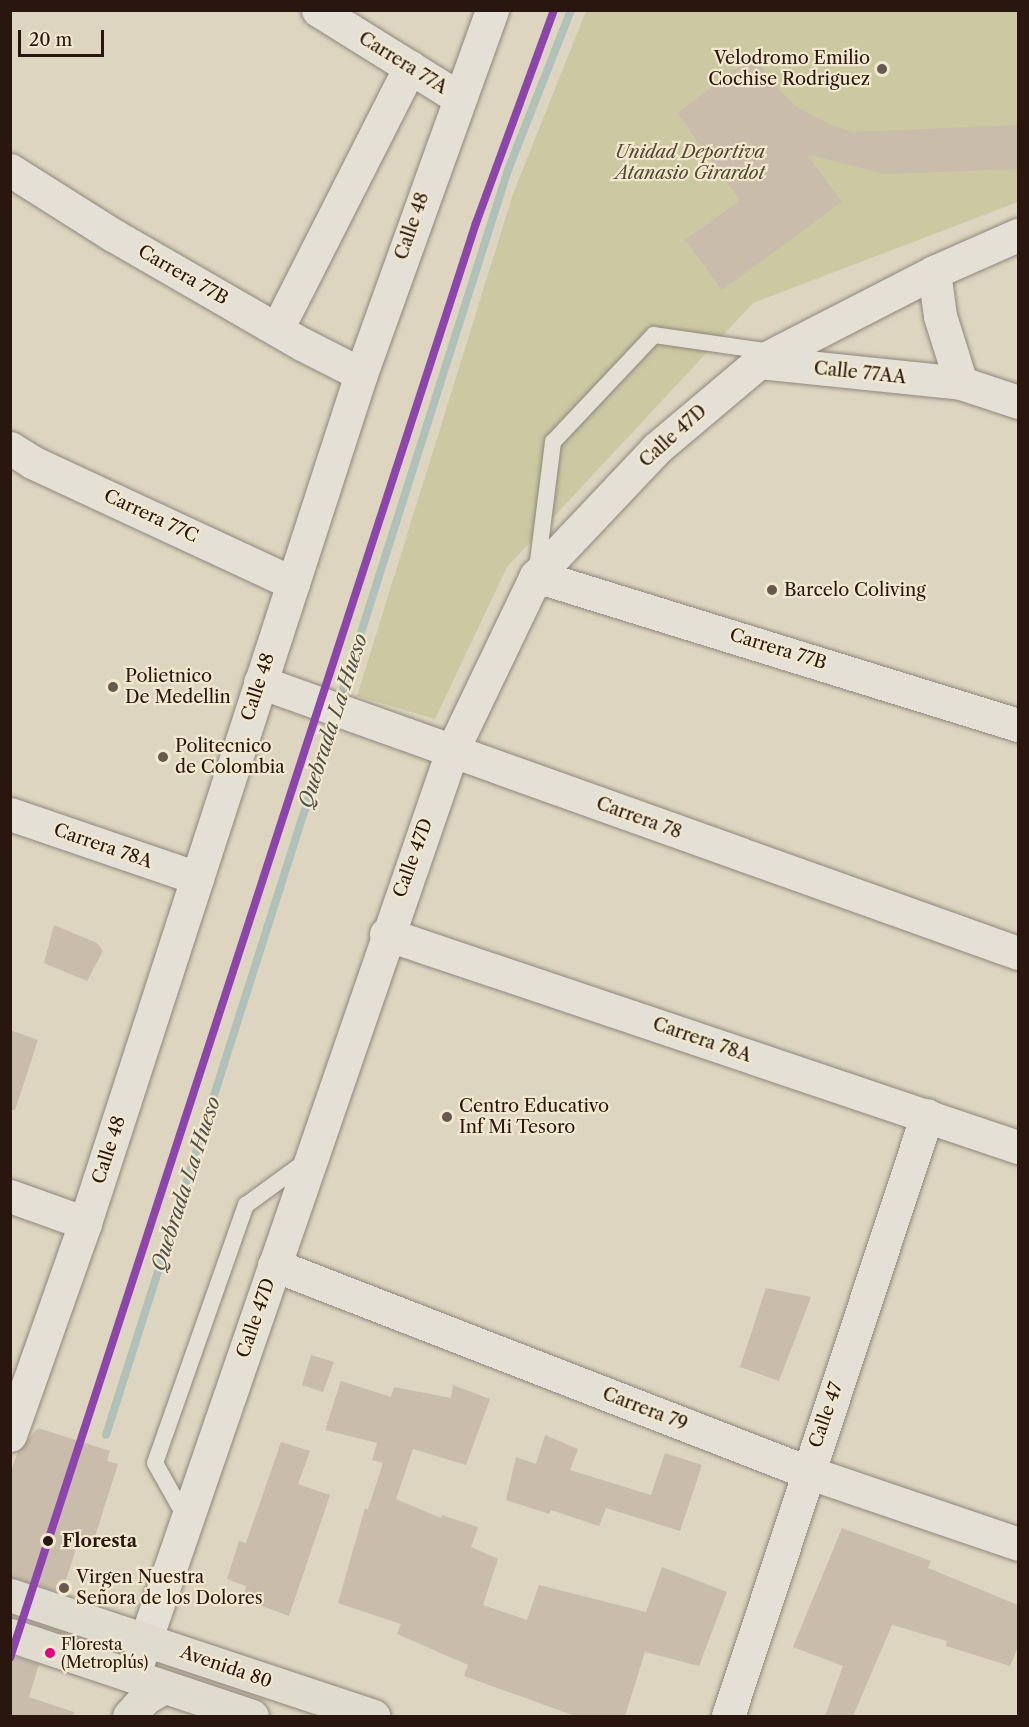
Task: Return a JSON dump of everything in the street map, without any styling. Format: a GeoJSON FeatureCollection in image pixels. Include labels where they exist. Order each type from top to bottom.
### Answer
{"type":"FeatureCollection","features":[{"type":"Feature","properties":{"kind":"main road","name":"Avenida 80"},"geometry":{"type":"LineString","coordinates":[[10,1595],[373,1716]]}},
{"type":"Feature","properties":{"kind":"main road"},"geometry":{"type":"LineString","coordinates":[[10,1635],[252,1716]]}},
{"type":"Feature","properties":{"kind":"main road"},"geometry":{"type":"LineString","coordinates":[[129,1716],[145,1698],[164,1687]]}},
{"type":"Feature","properties":{"kind":"street","name":"Carrera 77A"},"geometry":{"type":"LineString","coordinates":[[318,10],[458,97]]}},
{"type":"Feature","properties":{"kind":"street","name":"Calle 48"},"geometry":{"type":"LineString","coordinates":[[12,1428],[86,1223],[361,374],[458,97],[492,10]]}},
{"type":"Feature","properties":{"kind":"street"},"geometry":{"type":"LineString","coordinates":[[277,329],[410,67]]}},
{"type":"Feature","properties":{"kind":"street","name":"Carrera 77B"},"geometry":{"type":"LineString","coordinates":[[10,170],[113,235],[277,329],[361,374]]}},
{"type":"Feature","properties":{"kind":"street","name":"Calle 47D"},"geometry":{"type":"LineString","coordinates":[[120,1716],[386,934],[452,750],[536,576],[657,448],[768,357],[934,272],[1018,235]]}},
{"type":"Feature","properties":{"kind":"street"},"geometry":{"type":"LineString","coordinates":[[934,272],[940,316],[961,383]]}},
{"type":"Feature","properties":{"kind":"street","name":"Calle 77AA"},"geometry":{"type":"LineString","coordinates":[[768,357],[961,383],[1018,402]]}},
{"type":"Feature","properties":{"kind":"street","name":"Carrera 77C"},"geometry":{"type":"LineString","coordinates":[[10,448],[32,462],[292,583]]}},
{"type":"Feature","properties":{"kind":"street","name":"Carrera 77B"},"geometry":{"type":"LineString","coordinates":[[536,576],[1018,726]]}},
{"type":"Feature","properties":{"kind":"street","name":"Carrera 78"},"geometry":{"type":"LineString","coordinates":[[260,682],[1018,954]]}},
{"type":"Feature","properties":{"kind":"street","name":"Carrera 78A"},"geometry":{"type":"LineString","coordinates":[[10,814],[197,878]]}},
{"type":"Feature","properties":{"kind":"street","name":"Carrera 78A"},"geometry":{"type":"LineString","coordinates":[[386,934],[1018,1147]]}},
{"type":"Feature","properties":{"kind":"street","name":"Calle 47"},"geometry":{"type":"LineString","coordinates":[[728,1716],[927,1115]]}},
{"type":"Feature","properties":{"kind":"street"},"geometry":{"type":"LineString","coordinates":[[10,1196],[86,1223]]}},
{"type":"Feature","properties":{"kind":"street","name":"Carrera 79"},"geometry":{"type":"LineString","coordinates":[[274,1265],[807,1472],[1018,1544]]}},
{"type":"Feature","properties":{"kind":"lane"},"geometry":{"type":"LineString","coordinates":[[536,576],[553,442],[654,335],[768,357]]}},
{"type":"Feature","properties":{"kind":"lane"},"geometry":{"type":"LineString","coordinates":[[187,1521],[155,1463],[246,1205],[310,1158]]}},
{"type":"Feature","properties":{"kind":"green space","name":"Unidad Deportiva Atanasio Girardot"},"geometry":{"type":"Polygon","coordinates":[[[586,11],[1018,11],[1018,202],[753,303],[507,567],[435,719],[357,696],[513,194],[586,11]]]}},
{"type":"Feature","properties":{"kind":"building"},"geometry":{"type":"Polygon","coordinates":[[[755,55],[772,83],[797,107],[835,127],[854,132],[1018,125],[1018,169],[884,174],[807,154],[842,202],[722,290],[685,240],[740,200],[677,113],[755,55]]]}},
{"type":"Feature","properties":{"kind":"building"},"geometry":{"type":"Polygon","coordinates":[[[54,925],[97,943],[103,951],[87,981],[44,963],[54,925]]]}},
{"type":"Feature","properties":{"kind":"building"},"geometry":{"type":"Polygon","coordinates":[[[10,1030],[38,1040],[15,1110],[10,1110],[10,1030]]]}},
{"type":"Feature","properties":{"kind":"building"},"geometry":{"type":"Polygon","coordinates":[[[766,1288],[811,1297],[779,1381],[740,1367],[766,1288]]]}},
{"type":"Feature","properties":{"kind":"building"},"geometry":{"type":"Polygon","coordinates":[[[311,1355],[334,1362],[323,1392],[302,1385],[311,1355]]]}},
{"type":"Feature","properties":{"kind":"building"},"geometry":{"type":"Polygon","coordinates":[[[341,1381],[391,1397],[394,1387],[451,1398],[453,1385],[490,1399],[466,1465],[413,1449],[396,1499],[441,1518],[442,1515],[478,1527],[471,1547],[498,1559],[483,1605],[527,1620],[539,1585],[646,1612],[662,1567],[727,1592],[699,1666],[645,1652],[625,1716],[575,1716],[464,1676],[468,1665],[397,1634],[401,1624],[338,1603],[365,1508],[368,1509],[383,1463],[372,1460],[377,1443],[325,1430],[341,1381]]]}},
{"type":"Feature","properties":{"kind":"building","name":"Floresta"},"geometry":{"type":"Polygon","coordinates":[[[38,1428],[110,1451],[107,1461],[118,1464],[93,1543],[79,1539],[62,1593],[10,1577],[10,1473],[18,1452],[38,1428]]]}},
{"type":"Feature","properties":{"kind":"building"},"geometry":{"type":"Polygon","coordinates":[[[545,1435],[578,1449],[570,1470],[651,1495],[665,1453],[702,1465],[680,1531],[606,1508],[599,1526],[551,1510],[549,1514],[506,1500],[516,1457],[536,1464],[545,1435]]]}},
{"type":"Feature","properties":{"kind":"building"},"geometry":{"type":"Polygon","coordinates":[[[281,1442],[310,1451],[298,1484],[330,1495],[289,1616],[243,1599],[246,1586],[227,1579],[239,1541],[246,1543],[281,1442]]]}},
{"type":"Feature","properties":{"kind":"building"},"geometry":{"type":"Polygon","coordinates":[[[842,1528],[931,1561],[928,1568],[1018,1605],[1018,1647],[1010,1666],[946,1646],[947,1641],[892,1625],[853,1716],[825,1716],[843,1666],[793,1647],[842,1528]]]}},
{"type":"Feature","properties":{"kind":"building"},"geometry":{"type":"Polygon","coordinates":[[[10,1655],[39,1664],[29,1697],[74,1712],[73,1716],[10,1716],[10,1655]]]}},
{"type":"Feature","properties":{"kind":"waterway","name":"Quebrada La Hueso"},"geometry":{"type":"LineString","coordinates":[[339,702],[508,170],[571,10]]}},
{"type":"Feature","properties":{"kind":"waterway","name":"Quebrada La Hueso"},"geometry":{"type":"LineString","coordinates":[[106,1435],[335,715]]}},
{"type":"Feature","properties":{"kind":"transit line"},"geometry":{"type":"LineString","coordinates":[[10,1658],[476,223],[554,10]]}},
{"type":"Feature","properties":{"kind":"place","name":"Velodromo Emilio Cochise Rodriguez"},"geometry":{"type":"Point","coordinates":[882,69]}},
{"type":"Feature","properties":{"kind":"place","name":"Barcelo Coliving"},"geometry":{"type":"Point","coordinates":[772,590]}},
{"type":"Feature","properties":{"kind":"place","name":"Polietnico De Medellin"},"geometry":{"type":"Point","coordinates":[113,687]}},
{"type":"Feature","properties":{"kind":"place","name":"Politecnico de Colombia"},"geometry":{"type":"Point","coordinates":[163,757]}},
{"type":"Feature","properties":{"kind":"place","name":"Centro Educativo Inf Mi Tesoro"},"geometry":{"type":"Point","coordinates":[447,1117]}},
{"type":"Feature","properties":{"kind":"place","name":"Floresta"},"geometry":{"type":"Point","coordinates":[48,1541]}},
{"type":"Feature","properties":{"kind":"place","name":"Virgen Nuestra Señora de los Dolores"},"geometry":{"type":"Point","coordinates":[64,1588]}},
{"type":"Feature","properties":{"kind":"place","name":"Floresta (Metroplús)"},"geometry":{"type":"Point","coordinates":[50,1653]}}]}
